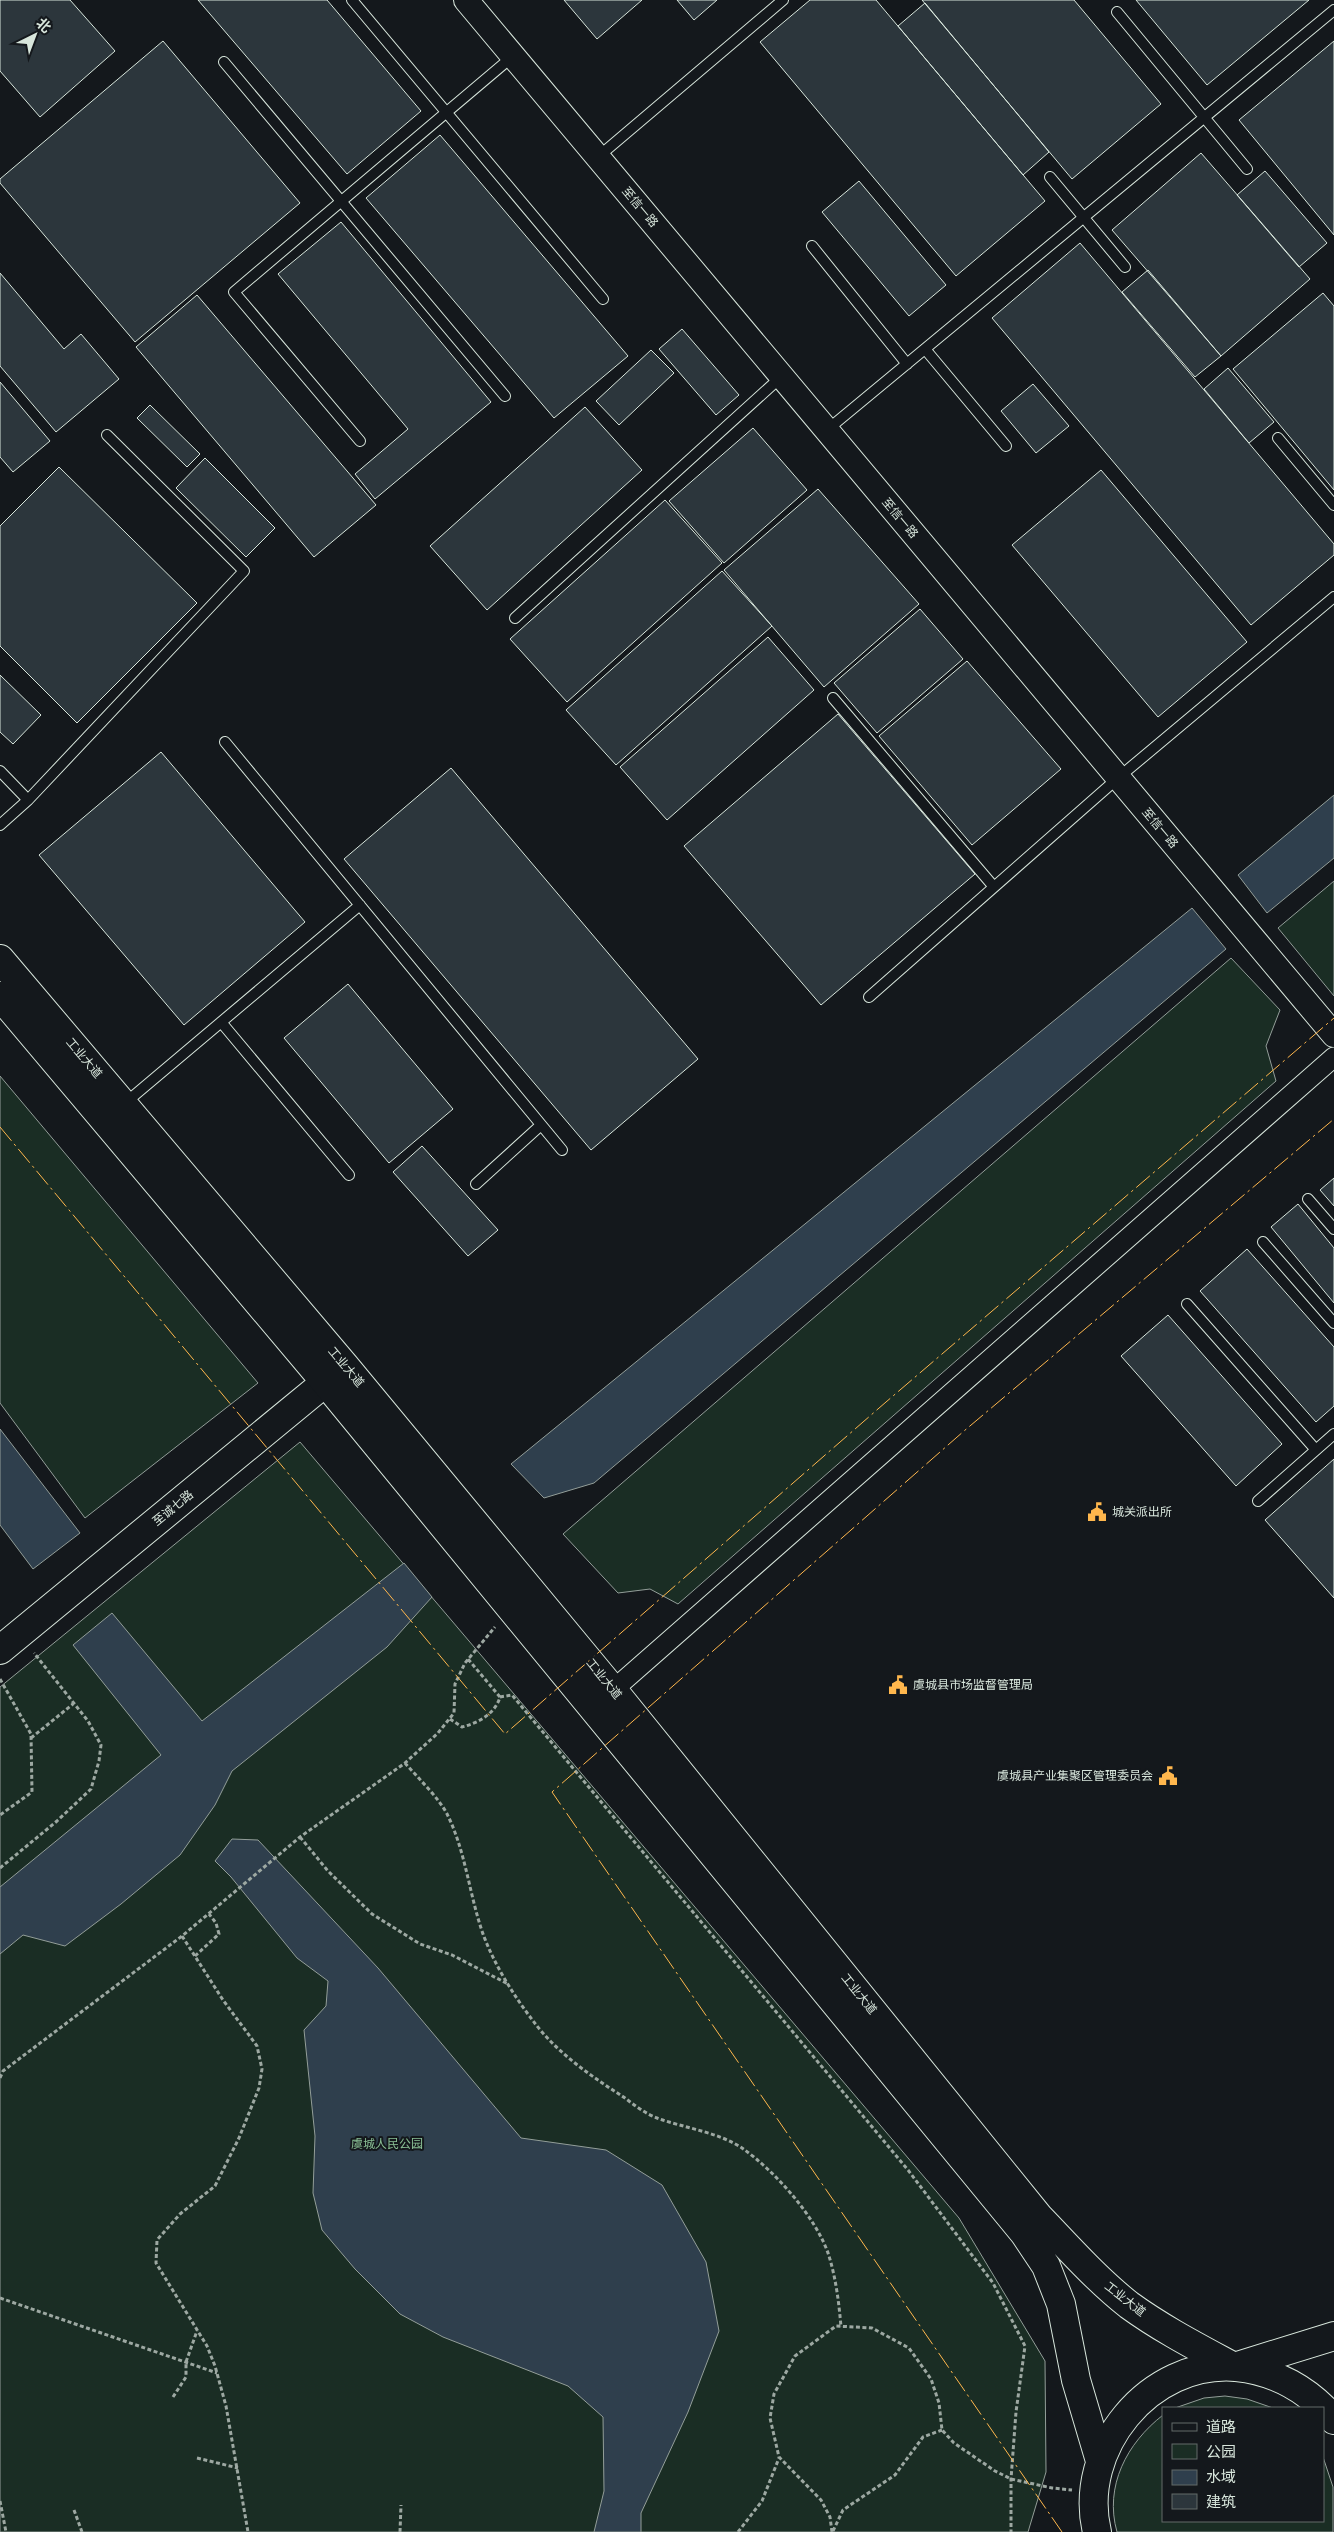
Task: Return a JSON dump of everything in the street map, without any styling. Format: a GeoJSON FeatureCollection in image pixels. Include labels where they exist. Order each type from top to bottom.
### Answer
{"type":"FeatureCollection","features":[{"type":"Feature","properties":{"kind":"main road","name":"工业大道"},"geometry":{"type":"LineString","coordinates":[[0,959],[114,1112],[336,1374],[613,1690],[1039,2217],[1091,2272],[1129,2305],[1178,2337],[1234,2367]]}},
{"type":"Feature","properties":{"kind":"main road"},"geometry":{"type":"LineString","coordinates":[[0,996],[114,1112]]}},
{"type":"Feature","properties":{"kind":"main road"},"geometry":{"type":"LineString","coordinates":[[336,1374],[512,1608],[1024,2233],[1046,2266],[1060,2304],[1076,2380],[1100,2461]]}},
{"type":"Feature","properties":{"kind":"main road","name":"至诚七路"},"geometry":{"type":"LineString","coordinates":[[10,1642],[336,1374]]}},
{"type":"Feature","properties":{"kind":"main road"},"geometry":{"type":"LineString","coordinates":[[1097,2532],[1094,2491],[1100,2461],[1119,2424],[1149,2394],[1167,2382],[1187,2375],[1207,2370],[1234,2367],[1334,2336]]}},
{"type":"Feature","properties":{"kind":"main road"},"geometry":{"type":"LineString","coordinates":[[1234,2367],[1270,2375],[1290,2383],[1308,2394],[1321,2407]]}},
{"type":"Feature","properties":{"kind":"main road"},"geometry":{"type":"LineString","coordinates":[[1324,2410],[1334,2420]]}},
{"type":"Feature","properties":{"kind":"street","name":"至信一路"},"geometry":{"type":"LineString","coordinates":[[466,0],[1334,1035]]}},
{"type":"Feature","properties":{"kind":"street"},"geometry":{"type":"LineString","coordinates":[[613,1690],[1334,1057]]}},
{"type":"Feature","properties":{"kind":"lane"},"geometry":{"type":"LineString","coordinates":[[352,0],[603,298]]}},
{"type":"Feature","properties":{"kind":"lane"},"geometry":{"type":"LineString","coordinates":[[598,157],[783,0]]}},
{"type":"Feature","properties":{"kind":"lane"},"geometry":{"type":"LineString","coordinates":[[827,430],[1334,10]]}},
{"type":"Feature","properties":{"kind":"lane"},"geometry":{"type":"LineString","coordinates":[[1117,12],[1247,169]]}},
{"type":"Feature","properties":{"kind":"lane"},"geometry":{"type":"LineString","coordinates":[[360,441],[234,292],[513,56]]}},
{"type":"Feature","properties":{"kind":"lane"},"geometry":{"type":"LineString","coordinates":[[224,62],[505,396]]}},
{"type":"Feature","properties":{"kind":"lane"},"geometry":{"type":"LineString","coordinates":[[1050,177],[1125,267]]}},
{"type":"Feature","properties":{"kind":"lane"},"geometry":{"type":"LineString","coordinates":[[812,246],[907,364]]}},
{"type":"Feature","properties":{"kind":"lane"},"geometry":{"type":"LineString","coordinates":[[925,349],[1006,446]]}},
{"type":"Feature","properties":{"kind":"lane"},"geometry":{"type":"LineString","coordinates":[[515,618],[782,376]]}},
{"type":"Feature","properties":{"kind":"lane"},"geometry":{"type":"LineString","coordinates":[[0,825],[28,800],[244,571],[107,435]]}},
{"type":"Feature","properties":{"kind":"lane"},"geometry":{"type":"LineString","coordinates":[[1278,438],[1334,505]]}},
{"type":"Feature","properties":{"kind":"lane"},"geometry":{"type":"LineString","coordinates":[[870,997],[1118,778],[1334,597]]}},
{"type":"Feature","properties":{"kind":"lane"},"geometry":{"type":"LineString","coordinates":[[833,698],[994,887]]}},
{"type":"Feature","properties":{"kind":"lane"},"geometry":{"type":"LineString","coordinates":[[225,742],[562,1150]]}},
{"type":"Feature","properties":{"kind":"lane"},"geometry":{"type":"LineString","coordinates":[[0,771],[28,800]]}},
{"type":"Feature","properties":{"kind":"lane"},"geometry":{"type":"LineString","coordinates":[[114,1112],[360,905]]}},
{"type":"Feature","properties":{"kind":"lane"},"geometry":{"type":"LineString","coordinates":[[221,1022],[350,1175]]}},
{"type":"Feature","properties":{"kind":"lane"},"geometry":{"type":"LineString","coordinates":[[476,1184],[541,1124]]}},
{"type":"Feature","properties":{"kind":"lane"},"geometry":{"type":"LineString","coordinates":[[1308,1199],[1334,1229]]}},
{"type":"Feature","properties":{"kind":"lane"},"geometry":{"type":"LineString","coordinates":[[1263,1242],[1334,1324]]}},
{"type":"Feature","properties":{"kind":"lane"},"geometry":{"type":"LineString","coordinates":[[1187,1304],[1316,1450]]}},
{"type":"Feature","properties":{"kind":"lane"},"geometry":{"type":"LineString","coordinates":[[1258,1501],[1334,1434]]}},
{"type":"Feature","properties":{"kind":"path"},"geometry":{"type":"LineString","coordinates":[[0,2078],[3,2071],[230,1898],[300,1837],[405,1763],[438,1733],[454,1713],[455,1684],[468,1659],[512,1608]]}},
{"type":"Feature","properties":{"kind":"path"},"geometry":{"type":"LineString","coordinates":[[0,1868],[57,1821],[91,1789],[99,1760],[100,1746],[88,1720],[10,1642]]}},
{"type":"Feature","properties":{"kind":"path"},"geometry":{"type":"LineString","coordinates":[[468,1659],[500,1697]]}},
{"type":"Feature","properties":{"kind":"path"},"geometry":{"type":"LineString","coordinates":[[0,1679],[31,1734],[32,1792],[0,1815]]}},
{"type":"Feature","properties":{"kind":"path"},"geometry":{"type":"LineString","coordinates":[[500,1697],[512,1695],[562,1754],[908,2170],[992,2283],[1025,2346],[1016,2412],[1011,2479],[1011,2532]]}},
{"type":"Feature","properties":{"kind":"path"},"geometry":{"type":"LineString","coordinates":[[450,1719],[462,1727],[476,1723],[497,1706],[500,1697]]}},
{"type":"Feature","properties":{"kind":"path"},"geometry":{"type":"LineString","coordinates":[[31,1739],[74,1704]]}},
{"type":"Feature","properties":{"kind":"path"},"geometry":{"type":"LineString","coordinates":[[405,1763],[447,1814],[463,1853],[481,1930],[509,1984],[537,2026],[557,2047],[592,2077],[656,2118],[697,2130],[742,2148],[775,2176],[795,2198],[814,2225],[829,2254],[839,2295],[841,2327]]}},
{"type":"Feature","properties":{"kind":"path"},"geometry":{"type":"LineString","coordinates":[[300,1837],[328,1871],[372,1914],[420,1944],[452,1955],[509,1984]]}},
{"type":"Feature","properties":{"kind":"path"},"geometry":{"type":"LineString","coordinates":[[195,1956],[219,1934],[216,1923],[209,1914]]}},
{"type":"Feature","properties":{"kind":"path"},"geometry":{"type":"LineString","coordinates":[[182,1936],[223,2000],[257,2046],[262,2070],[260,2088],[239,2138],[215,2186],[180,2214],[157,2240],[156,2263],[198,2330],[217,2374],[226,2406],[248,2532]]}},
{"type":"Feature","properties":{"kind":"path"},"geometry":{"type":"LineString","coordinates":[[0,2298],[217,2374]]}},
{"type":"Feature","properties":{"kind":"path"},"geometry":{"type":"LineString","coordinates":[[832,2532],[830,2517],[821,2500],[779,2457],[770,2418],[774,2394],[795,2356],[836,2326],[872,2328],[909,2348],[931,2379],[938,2403],[942,2430],[954,2444],[994,2471],[1011,2479],[1052,2488],[1094,2491]]}},
{"type":"Feature","properties":{"kind":"path"},"geometry":{"type":"LineString","coordinates":[[174,2397],[186,2377],[186,2362],[198,2330]]}},
{"type":"Feature","properties":{"kind":"path"},"geometry":{"type":"LineString","coordinates":[[832,2532],[843,2510],[895,2475],[923,2437],[942,2430]]}},
{"type":"Feature","properties":{"kind":"path"},"geometry":{"type":"LineString","coordinates":[[738,2532],[762,2501],[779,2457]]}},
{"type":"Feature","properties":{"kind":"path"},"geometry":{"type":"LineString","coordinates":[[197,2458],[238,2468]]}},
{"type":"Feature","properties":{"kind":"path"},"geometry":{"type":"LineString","coordinates":[[0,2501],[6,2532]]}},
{"type":"Feature","properties":{"kind":"path"},"geometry":{"type":"LineString","coordinates":[[400,2505],[400,2532]]}},
{"type":"Feature","properties":{"kind":"path"},"geometry":{"type":"LineString","coordinates":[[74,2510],[82,2532]]}},
{"type":"Feature","properties":{"kind":"green space"},"geometry":{"type":"Polygon","coordinates":[[[1334,881],[1334,996],[1278,928],[1334,881]]]}},
{"type":"Feature","properties":{"kind":"green space"},"geometry":{"type":"Polygon","coordinates":[[[1231,958],[1280,1010],[1266,1046],[1276,1081],[678,1604],[650,1589],[618,1593],[563,1534],[1231,958]]]}},
{"type":"Feature","properties":{"kind":"green space"},"geometry":{"type":"Polygon","coordinates":[[[0,1076],[258,1383],[85,1518],[0,1403],[0,1076]]]}},
{"type":"Feature","properties":{"kind":"green space","name":"虞城人民公园"},"geometry":{"type":"Polygon","coordinates":[[[300,1442],[959,2218],[1045,2361],[1046,2472],[1028,2532],[0,2532],[0,1687],[300,1442]]]}},
{"type":"Feature","properties":{"kind":"green space"},"geometry":{"type":"Polygon","coordinates":[[[1225,2396],[1247,2399],[1270,2407],[1178,2407],[1204,2398],[1225,2396]]]}},
{"type":"Feature","properties":{"kind":"green space"},"geometry":{"type":"Polygon","coordinates":[[[1162,2416],[1162,2522],[1324,2522],[1324,2460],[1333,2487],[1333,2532],[1117,2532],[1114,2515],[1116,2482],[1129,2452],[1150,2426],[1162,2416]]]}},
{"type":"Feature","properties":{"kind":"water"},"geometry":{"type":"Polygon","coordinates":[[[1334,795],[1334,858],[1267,913],[1238,875],[1334,795]]]}},
{"type":"Feature","properties":{"kind":"water"},"geometry":{"type":"Polygon","coordinates":[[[1192,908],[1226,949],[594,1483],[544,1498],[511,1464],[1192,908]]]}},
{"type":"Feature","properties":{"kind":"water"},"geometry":{"type":"Polygon","coordinates":[[[0,1429],[80,1533],[33,1569],[0,1525],[0,1429]]]}},
{"type":"Feature","properties":{"kind":"water"},"geometry":{"type":"Polygon","coordinates":[[[404,1563],[432,1597],[387,1647],[232,1771],[215,1805],[180,1855],[121,1904],[65,1946],[23,1935],[0,1954],[0,1887],[161,1755],[73,1645],[112,1613],[202,1721],[404,1563]]]}},
{"type":"Feature","properties":{"kind":"water"},"geometry":{"type":"Polygon","coordinates":[[[232,1839],[258,1840],[378,1968],[521,2138],[606,2150],[662,2185],[706,2262],[719,2331],[688,2412],[641,2513],[641,2532],[594,2532],[604,2491],[603,2417],[568,2386],[443,2337],[400,2314],[355,2269],[322,2230],[313,2193],[315,2136],[304,2030],[326,2006],[328,1981],[297,1958],[231,1877],[215,1861],[232,1839]]]}},
{"type":"Feature","properties":{"kind":"building"},"geometry":{"type":"Polygon","coordinates":[[[0,0],[70,0],[115,51],[40,117],[0,71],[0,0]]]}},
{"type":"Feature","properties":{"kind":"building"},"geometry":{"type":"Polygon","coordinates":[[[198,0],[327,0],[421,111],[347,174],[198,0]]]}},
{"type":"Feature","properties":{"kind":"building"},"geometry":{"type":"Polygon","coordinates":[[[564,0],[642,0],[597,39],[564,0]]]}},
{"type":"Feature","properties":{"kind":"building"},"geometry":{"type":"Polygon","coordinates":[[[677,0],[717,0],[694,20],[677,0]]]}},
{"type":"Feature","properties":{"kind":"building"},"geometry":{"type":"Polygon","coordinates":[[[810,0],[876,0],[1045,201],[956,276],[760,42],[810,0]]]}},
{"type":"Feature","properties":{"kind":"building"},"geometry":{"type":"Polygon","coordinates":[[[922,0],[1074,0],[1161,104],[1072,179],[922,0]]]}},
{"type":"Feature","properties":{"kind":"building"},"geometry":{"type":"Polygon","coordinates":[[[1136,0],[1309,0],[1207,85],[1136,0]]]}},
{"type":"Feature","properties":{"kind":"building"},"geometry":{"type":"Polygon","coordinates":[[[925,3],[1049,152],[1023,175],[898,26],[925,3]]]}},
{"type":"Feature","properties":{"kind":"building"},"geometry":{"type":"Polygon","coordinates":[[[163,41],[300,203],[135,342],[0,183],[0,179],[163,41]]]}},
{"type":"Feature","properties":{"kind":"building"},"geometry":{"type":"Polygon","coordinates":[[[1334,41],[1334,235],[1239,120],[1334,41]]]}},
{"type":"Feature","properties":{"kind":"building"},"geometry":{"type":"Polygon","coordinates":[[[440,135],[628,356],[554,418],[366,198],[440,135]]]}},
{"type":"Feature","properties":{"kind":"building"},"geometry":{"type":"Polygon","coordinates":[[[1201,153],[1310,279],[1221,356],[1112,230],[1201,153]]]}},
{"type":"Feature","properties":{"kind":"building"},"geometry":{"type":"Polygon","coordinates":[[[1265,171],[1327,243],[1299,267],[1237,195],[1265,171]]]}},
{"type":"Feature","properties":{"kind":"building"},"geometry":{"type":"Polygon","coordinates":[[[859,181],[946,285],[909,316],[822,212],[859,181]]]}},
{"type":"Feature","properties":{"kind":"building"},"geometry":{"type":"Polygon","coordinates":[[[341,222],[491,402],[375,499],[355,474],[408,429],[278,274],[341,222]]]}},
{"type":"Feature","properties":{"kind":"building"},"geometry":{"type":"Polygon","coordinates":[[[1080,243],[1334,544],[1334,555],[1251,625],[992,318],[1080,243]]]}},
{"type":"Feature","properties":{"kind":"building"},"geometry":{"type":"Polygon","coordinates":[[[1148,270],[1221,356],[1195,377],[1122,292],[1148,270]]]}},
{"type":"Feature","properties":{"kind":"building"},"geometry":{"type":"Polygon","coordinates":[[[0,273],[64,349],[81,334],[119,379],[56,432],[0,366],[0,273]]]}},
{"type":"Feature","properties":{"kind":"building"},"geometry":{"type":"Polygon","coordinates":[[[1323,293],[1334,306],[1334,490],[1233,369],[1323,293]]]}},
{"type":"Feature","properties":{"kind":"building"},"geometry":{"type":"Polygon","coordinates":[[[197,295],[376,505],[314,557],[136,347],[197,295]]]}},
{"type":"Feature","properties":{"kind":"building"},"geometry":{"type":"Polygon","coordinates":[[[682,329],[739,395],[716,415],[659,349],[682,329]]]}},
{"type":"Feature","properties":{"kind":"building"},"geometry":{"type":"Polygon","coordinates":[[[651,350],[674,373],[619,425],[596,401],[651,350]]]}},
{"type":"Feature","properties":{"kind":"building"},"geometry":{"type":"Polygon","coordinates":[[[1228,368],[1274,422],[1249,443],[1204,389],[1228,368]]]}},
{"type":"Feature","properties":{"kind":"building"},"geometry":{"type":"Polygon","coordinates":[[[0,382],[50,441],[13,472],[0,457],[0,382]]]}},
{"type":"Feature","properties":{"kind":"building"},"geometry":{"type":"Polygon","coordinates":[[[1033,384],[1069,426],[1036,453],[1001,411],[1033,384]]]}},
{"type":"Feature","properties":{"kind":"building"},"geometry":{"type":"Polygon","coordinates":[[[150,405],[200,454],[187,467],[137,418],[150,405]]]}},
{"type":"Feature","properties":{"kind":"building"},"geometry":{"type":"Polygon","coordinates":[[[585,407],[642,470],[487,610],[430,546],[585,407]]]}},
{"type":"Feature","properties":{"kind":"building"},"geometry":{"type":"Polygon","coordinates":[[[753,428],[807,490],[724,563],[669,501],[753,428]]]}},
{"type":"Feature","properties":{"kind":"building"},"geometry":{"type":"Polygon","coordinates":[[[205,458],[275,528],[246,557],[176,488],[205,458]]]}},
{"type":"Feature","properties":{"kind":"building"},"geometry":{"type":"Polygon","coordinates":[[[59,467],[197,603],[77,723],[0,646],[0,526],[59,467]]]}},
{"type":"Feature","properties":{"kind":"building"},"geometry":{"type":"Polygon","coordinates":[[[1101,470],[1247,642],[1158,717],[1012,545],[1101,470]]]}},
{"type":"Feature","properties":{"kind":"building"},"geometry":{"type":"Polygon","coordinates":[[[818,489],[919,604],[824,687],[724,570],[818,489]]]}},
{"type":"Feature","properties":{"kind":"building"},"geometry":{"type":"Polygon","coordinates":[[[665,500],[722,563],[567,702],[510,639],[665,500]]]}},
{"type":"Feature","properties":{"kind":"building"},"geometry":{"type":"Polygon","coordinates":[[[722,571],[772,626],[616,765],[566,710],[722,571]]]}},
{"type":"Feature","properties":{"kind":"building"},"geometry":{"type":"Polygon","coordinates":[[[920,609],[963,659],[877,733],[834,683],[920,609]]]}},
{"type":"Feature","properties":{"kind":"building"},"geometry":{"type":"Polygon","coordinates":[[[768,637],[814,690],[667,820],[620,767],[768,637]]]}},
{"type":"Feature","properties":{"kind":"building"},"geometry":{"type":"Polygon","coordinates":[[[967,661],[1061,769],[972,845],[879,736],[967,661]]]}},
{"type":"Feature","properties":{"kind":"building"},"geometry":{"type":"Polygon","coordinates":[[[0,675],[41,715],[13,744],[0,732],[0,675]]]}},
{"type":"Feature","properties":{"kind":"building"},"geometry":{"type":"Polygon","coordinates":[[[838,714],[975,874],[821,1005],[684,846],[838,714]]]}},
{"type":"Feature","properties":{"kind":"building"},"geometry":{"type":"Polygon","coordinates":[[[161,752],[305,922],[184,1025],[39,855],[161,752]]]}},
{"type":"Feature","properties":{"kind":"building"},"geometry":{"type":"Polygon","coordinates":[[[451,768],[698,1059],[591,1150],[344,859],[451,768]]]}},
{"type":"Feature","properties":{"kind":"building"},"geometry":{"type":"Polygon","coordinates":[[[348,984],[453,1109],[389,1163],[284,1038],[348,984]]]}},
{"type":"Feature","properties":{"kind":"building"},"geometry":{"type":"Polygon","coordinates":[[[422,1146],[498,1230],[468,1256],[393,1172],[422,1146]]]}},
{"type":"Feature","properties":{"kind":"building"},"geometry":{"type":"Polygon","coordinates":[[[1334,1178],[1334,1206],[1320,1190],[1334,1178]]]}},
{"type":"Feature","properties":{"kind":"building"},"geometry":{"type":"Polygon","coordinates":[[[1298,1204],[1334,1248],[1334,1303],[1271,1227],[1298,1204]]]}},
{"type":"Feature","properties":{"kind":"building"},"geometry":{"type":"Polygon","coordinates":[[[1247,1249],[1334,1347],[1334,1406],[1316,1422],[1200,1291],[1247,1249]]]}},
{"type":"Feature","properties":{"kind":"building"},"geometry":{"type":"Polygon","coordinates":[[[1168,1315],[1282,1444],[1236,1486],[1121,1356],[1168,1315]]]}},
{"type":"Feature","properties":{"kind":"building"},"geometry":{"type":"Polygon","coordinates":[[[1334,1459],[1334,1598],[1265,1520],[1334,1459]]]}},
{"type":"Feature","properties":{"kind":"power"},"geometry":{"type":"LineString","coordinates":[[0,1127],[505,1734],[886,1402],[1334,1018]]}},
{"type":"Feature","properties":{"kind":"power"},"geometry":{"type":"LineString","coordinates":[[1062,2532],[552,1792],[964,1431],[1334,1119]]}},
{"type":"Feature","properties":{"kind":"place","name":"城关派出所"},"geometry":{"type":"Point","coordinates":[1097,1512]}},
{"type":"Feature","properties":{"kind":"place","name":"虞城县市场监督管理局"},"geometry":{"type":"Point","coordinates":[898,1685]}},
{"type":"Feature","properties":{"kind":"place","name":"虞城县产业集聚区管理委员会"},"geometry":{"type":"Point","coordinates":[1168,1776]}}]}
